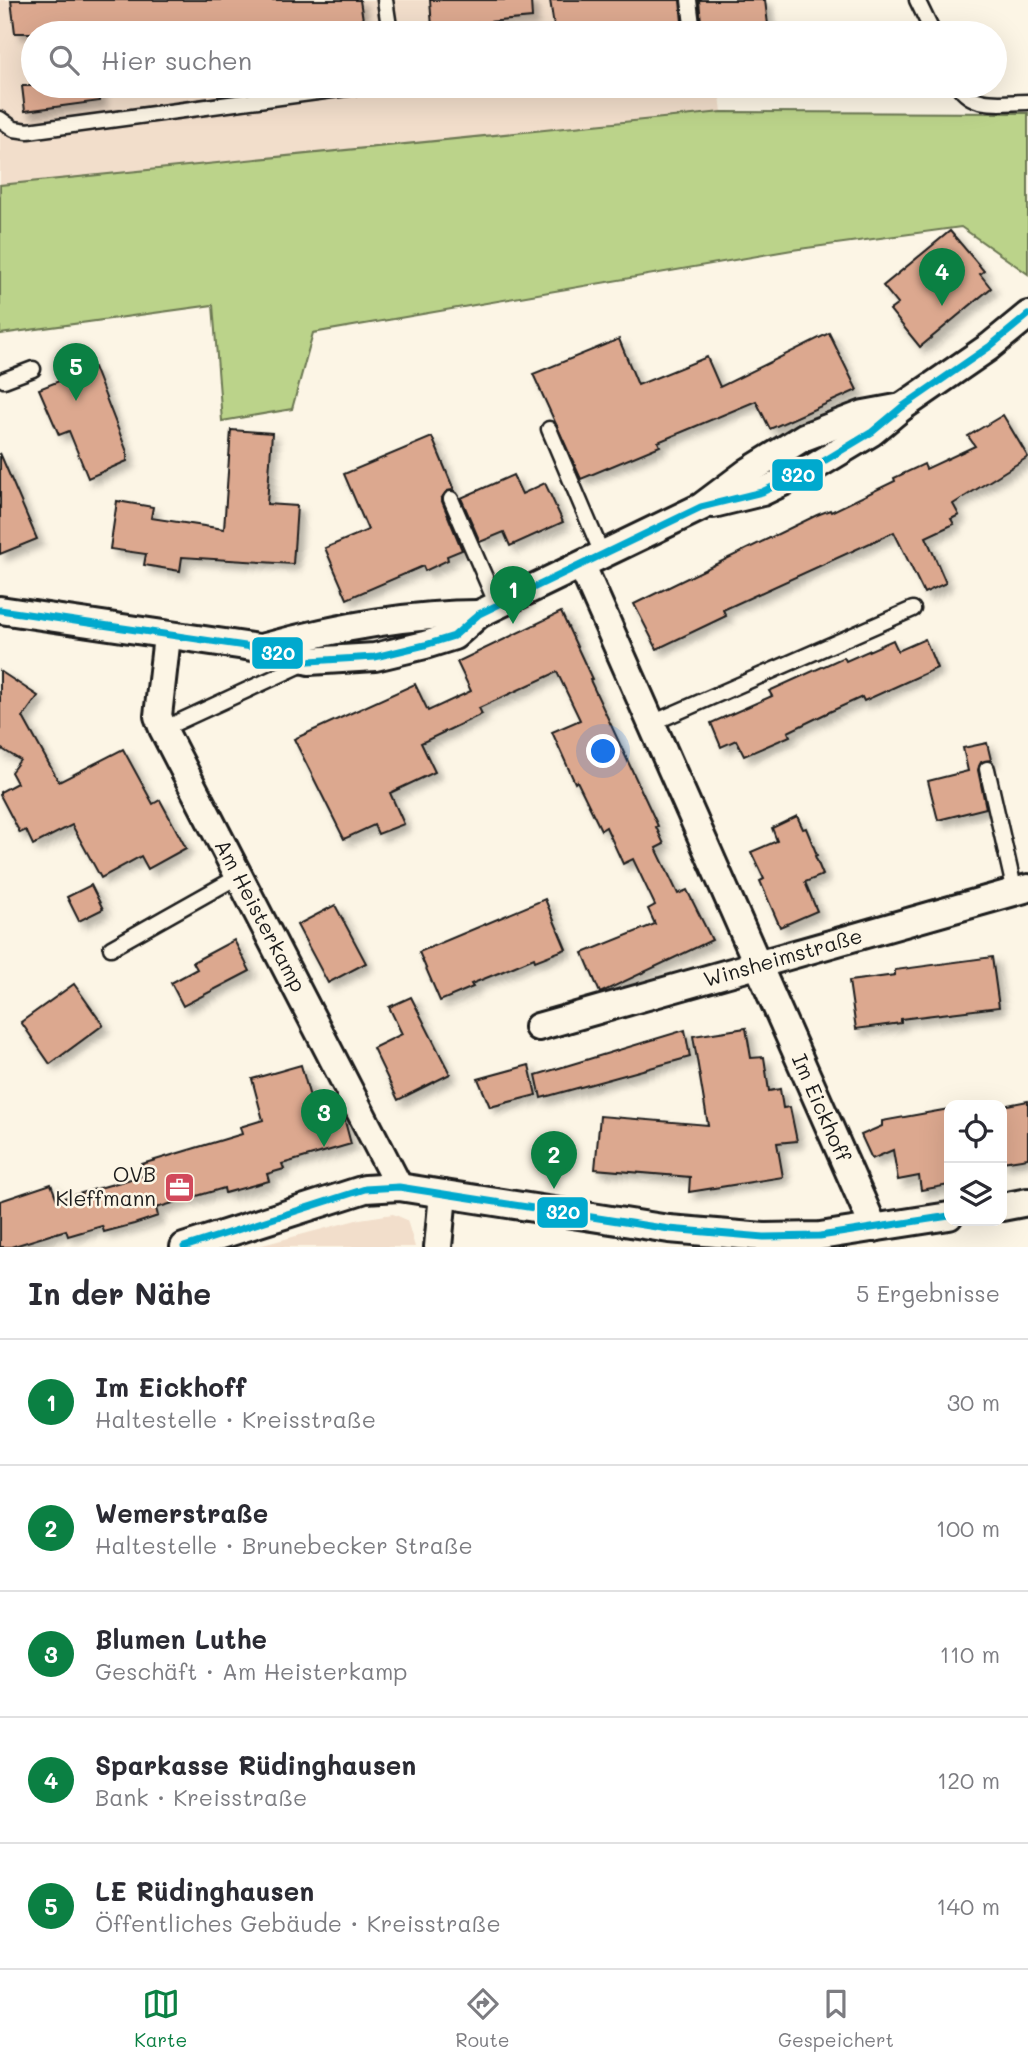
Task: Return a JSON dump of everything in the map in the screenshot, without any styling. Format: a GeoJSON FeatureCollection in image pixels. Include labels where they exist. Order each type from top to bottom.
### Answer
{"type":"FeatureCollection","features":[{"type":"Feature","properties":{"kind":"street"},"geometry":{"type":"LineString","coordinates":[[0,610],[259,648],[309,661],[375,657],[425,645],[454,636],[488,609],[701,507],[749,471],[804,437],[864,414],[902,407],[989,347],[1028,315]]}},
{"type":"Feature","properties":{"kind":"street","name":"Im Eickhoff"},"geometry":{"type":"LineString","coordinates":[[592,561],[650,724],[874,1228]]}},
{"type":"Feature","properties":{"kind":"street"},"geometry":{"type":"LineString","coordinates":[[259,648],[298,638],[488,609]]}},
{"type":"Feature","properties":{"kind":"street","name":"Am Heisterkamp"},"geometry":{"type":"LineString","coordinates":[[167,636],[158,716],[163,729],[399,1187]]}},
{"type":"Feature","properties":{"kind":"street","name":"Winsheimstraße"},"geometry":{"type":"LineString","coordinates":[[538,1027],[1021,890]]}},
{"type":"Feature","properties":{"kind":"street"},"geometry":{"type":"LineString","coordinates":[[184,1247],[365,1189],[399,1187],[669,1229],[764,1237],[820,1236],[944,1217]]}},
{"type":"Feature","properties":{"kind":"street"},"geometry":{"type":"LineString","coordinates":[[438,1247],[443,1194]]}},
{"type":"Feature","properties":{"kind":"street"},"geometry":{"type":"LineString","coordinates":[[1007,1206],[1028,1202]]}},
{"type":"Feature","properties":{"kind":"lane"},"geometry":{"type":"LineString","coordinates":[[386,0],[389,21]]}},
{"type":"Feature","properties":{"kind":"lane"},"geometry":{"type":"LineString","coordinates":[[689,0],[692,21]]}},
{"type":"Feature","properties":{"kind":"lane"},"geometry":{"type":"LineString","coordinates":[[917,0],[927,21]]}},
{"type":"Feature","properties":{"kind":"lane"},"geometry":{"type":"LineString","coordinates":[[0,120],[14,129],[28,131],[273,98]]}},
{"type":"Feature","properties":{"kind":"lane"},"geometry":{"type":"LineString","coordinates":[[970,98],[977,102],[1028,102]]}},
{"type":"Feature","properties":{"kind":"lane"},"geometry":{"type":"LineString","coordinates":[[4,380],[33,369]]}},
{"type":"Feature","properties":{"kind":"lane"},"geometry":{"type":"LineString","coordinates":[[549,429],[592,561]]}},
{"type":"Feature","properties":{"kind":"lane"},"geometry":{"type":"LineString","coordinates":[[451,499],[488,609]]}},
{"type":"Feature","properties":{"kind":"lane"},"geometry":{"type":"LineString","coordinates":[[650,724],[913,609]]}},
{"type":"Feature","properties":{"kind":"lane"},"geometry":{"type":"LineString","coordinates":[[163,729],[309,661]]}},
{"type":"Feature","properties":{"kind":"lane"},"geometry":{"type":"LineString","coordinates":[[987,769],[1021,890]]}},
{"type":"Feature","properties":{"kind":"lane"},"geometry":{"type":"LineString","coordinates":[[111,947],[239,876]]}},
{"type":"Feature","properties":{"kind":"shaded area"},"geometry":{"type":"Polygon","coordinates":[[[0,0],[709,0],[712,21],[21,21],[21,98],[720,98],[722,112],[0,185],[0,0]]]}},
{"type":"Feature","properties":{"kind":"shaded area"},"geometry":{"type":"Polygon","coordinates":[[[393,1214],[407,1220],[415,1247],[255,1247],[360,1219],[393,1214]]]}},
{"type":"Feature","properties":{"kind":"green space"},"geometry":{"type":"Polygon","coordinates":[[[722,112],[1028,113],[1028,274],[961,227],[792,250],[313,333],[292,409],[222,421],[213,305],[0,334],[0,185],[722,112]]]}},
{"type":"Feature","properties":{"kind":"building"},"geometry":{"type":"Polygon","coordinates":[[[11,0],[360,0],[363,21],[21,21],[21,33],[15,33],[11,0]]]}},
{"type":"Feature","properties":{"kind":"building"},"geometry":{"type":"Polygon","coordinates":[[[430,0],[531,0],[532,18],[432,21],[430,0]]]}},
{"type":"Feature","properties":{"kind":"building"},"geometry":{"type":"Polygon","coordinates":[[[550,0],[680,0],[682,21],[553,21],[550,0]]]}},
{"type":"Feature","properties":{"kind":"building"},"geometry":{"type":"Polygon","coordinates":[[[699,0],[765,0],[768,21],[701,21],[699,0]]]}},
{"type":"Feature","properties":{"kind":"building"},"geometry":{"type":"Polygon","coordinates":[[[23,98],[100,98],[100,101],[25,111],[23,98]]]}},
{"type":"Feature","properties":{"kind":"building"},"geometry":{"type":"Polygon","coordinates":[[[950,231],[984,271],[980,274],[991,288],[920,347],[890,310],[898,304],[883,286],[950,231]]]}},
{"type":"Feature","properties":{"kind":"building"},"geometry":{"type":"Polygon","coordinates":[[[829,333],[857,390],[770,429],[756,401],[658,442],[660,446],[581,479],[533,374],[619,339],[638,385],[707,357],[720,387],[829,333]]]}},
{"type":"Feature","properties":{"kind":"building"},"geometry":{"type":"Polygon","coordinates":[[[94,367],[127,452],[127,461],[88,478],[69,431],[59,435],[39,389],[94,367]]]}},
{"type":"Feature","properties":{"kind":"building"},"geometry":{"type":"Polygon","coordinates":[[[1003,415],[1028,457],[953,504],[959,515],[951,519],[954,524],[926,537],[946,583],[924,593],[894,532],[723,610],[726,616],[657,649],[634,604],[817,515],[830,510],[831,512],[924,464],[926,469],[975,446],[968,436],[1003,415]]]}},
{"type":"Feature","properties":{"kind":"building"},"geometry":{"type":"Polygon","coordinates":[[[231,430],[272,433],[267,504],[297,506],[293,564],[182,557],[180,571],[144,565],[146,554],[110,549],[117,501],[153,507],[151,518],[224,529],[231,430]]]}},
{"type":"Feature","properties":{"kind":"building"},"geometry":{"type":"Polygon","coordinates":[[[432,437],[454,490],[447,491],[441,499],[462,550],[447,556],[448,560],[425,571],[423,566],[347,599],[325,548],[368,530],[344,474],[432,437]]]}},
{"type":"Feature","properties":{"kind":"building"},"geometry":{"type":"Polygon","coordinates":[[[0,453],[37,539],[0,554],[0,453]]]}},
{"type":"Feature","properties":{"kind":"building"},"geometry":{"type":"Polygon","coordinates":[[[513,475],[522,494],[545,483],[563,522],[510,546],[504,532],[480,542],[461,498],[513,475]]]}},
{"type":"Feature","properties":{"kind":"building"},"geometry":{"type":"Polygon","coordinates":[[[561,612],[658,826],[656,827],[664,844],[656,848],[678,894],[687,890],[712,940],[600,993],[583,953],[655,924],[648,909],[655,905],[633,859],[623,864],[606,827],[601,830],[577,781],[575,783],[552,732],[580,720],[557,672],[479,708],[482,714],[421,743],[435,772],[390,793],[404,824],[378,834],[374,825],[344,839],[294,739],[415,684],[428,711],[471,691],[457,662],[561,612]]]}},
{"type":"Feature","properties":{"kind":"building"},"geometry":{"type":"Polygon","coordinates":[[[925,639],[937,668],[864,701],[862,697],[788,732],[790,736],[744,756],[736,740],[721,747],[711,723],[772,696],[769,691],[844,657],[846,661],[893,640],[898,651],[925,639]]]}},
{"type":"Feature","properties":{"kind":"building"},"geometry":{"type":"Polygon","coordinates":[[[0,671],[38,696],[23,717],[59,782],[123,749],[153,804],[160,800],[186,848],[148,869],[141,856],[101,878],[72,825],[33,845],[26,830],[20,833],[0,795],[0,792],[17,783],[11,772],[20,760],[2,749],[0,752],[0,671]]]}},
{"type":"Feature","properties":{"kind":"building"},"geometry":{"type":"Polygon","coordinates":[[[987,743],[991,760],[981,762],[978,770],[986,808],[938,820],[928,781],[968,771],[963,748],[987,743]]]}},
{"type":"Feature","properties":{"kind":"building"},"geometry":{"type":"Polygon","coordinates":[[[797,816],[803,829],[806,828],[823,875],[805,882],[817,911],[780,927],[760,881],[764,879],[751,852],[777,841],[772,828],[797,816]]]}},
{"type":"Feature","properties":{"kind":"building"},"geometry":{"type":"Polygon","coordinates":[[[91,885],[103,909],[79,921],[67,897],[91,885]]]}},
{"type":"Feature","properties":{"kind":"building"},"geometry":{"type":"Polygon","coordinates":[[[545,899],[566,949],[535,961],[534,958],[471,984],[473,987],[440,1001],[419,952],[545,899]]]}},
{"type":"Feature","properties":{"kind":"building"},"geometry":{"type":"Polygon","coordinates":[[[335,905],[366,963],[328,983],[297,925],[335,905]]]}},
{"type":"Feature","properties":{"kind":"building"},"geometry":{"type":"Polygon","coordinates":[[[234,940],[250,971],[183,1006],[171,983],[197,969],[193,962],[234,940]]]}},
{"type":"Feature","properties":{"kind":"building"},"geometry":{"type":"Polygon","coordinates":[[[992,957],[999,1007],[901,1019],[901,1023],[856,1029],[849,981],[895,975],[895,970],[992,957]]]}},
{"type":"Feature","properties":{"kind":"building"},"geometry":{"type":"Polygon","coordinates":[[[74,984],[103,1025],[50,1064],[21,1022],[74,984]]]}},
{"type":"Feature","properties":{"kind":"building"},"geometry":{"type":"Polygon","coordinates":[[[411,997],[450,1074],[398,1100],[373,1048],[402,1034],[389,1007],[411,997]]]}},
{"type":"Feature","properties":{"kind":"building"},"geometry":{"type":"Polygon","coordinates":[[[746,1028],[751,1058],[764,1057],[769,1091],[780,1089],[783,1108],[790,1107],[797,1141],[777,1143],[783,1177],[689,1192],[690,1177],[595,1169],[600,1116],[708,1125],[693,1036],[746,1028]]]}},
{"type":"Feature","properties":{"kind":"building"},"geometry":{"type":"Polygon","coordinates":[[[685,1030],[690,1057],[541,1098],[536,1075],[685,1030]]]}},
{"type":"Feature","properties":{"kind":"building"},"geometry":{"type":"Polygon","coordinates":[[[301,1065],[315,1115],[319,1114],[320,1117],[342,1110],[351,1144],[282,1164],[284,1169],[267,1174],[269,1181],[225,1193],[224,1188],[156,1208],[158,1216],[134,1224],[104,1232],[102,1226],[68,1236],[66,1230],[11,1247],[0,1247],[0,1201],[51,1184],[57,1200],[145,1175],[142,1164],[242,1134],[240,1127],[263,1120],[252,1079],[301,1065]]]}},
{"type":"Feature","properties":{"kind":"building"},"geometry":{"type":"Polygon","coordinates":[[[529,1065],[536,1095],[490,1107],[478,1079],[529,1065]]]}},
{"type":"Feature","properties":{"kind":"building"},"geometry":{"type":"Polygon","coordinates":[[[1028,1101],[1028,1158],[1007,1161],[1007,1105],[1028,1101]]]}},
{"type":"Feature","properties":{"kind":"building"},"geometry":{"type":"Polygon","coordinates":[[[944,1110],[944,1186],[921,1190],[919,1176],[898,1180],[893,1150],[872,1159],[861,1135],[882,1126],[882,1121],[944,1110]]]}},
{"type":"Feature","properties":{"kind":"transit line","name":"320"},"geometry":{"type":"LineString","coordinates":[[0,610],[259,648],[309,661],[375,657],[425,645],[454,636],[479,614],[701,507],[762,492],[814,467],[872,432],[902,407],[989,347],[1028,315]]}},
{"type":"Feature","properties":{"kind":"transit line","name":"320"},"geometry":{"type":"LineString","coordinates":[[184,1247],[365,1189],[399,1187],[669,1229],[764,1237],[820,1236],[944,1217]]}},
{"type":"Feature","properties":{"kind":"place","name":"Sparkasse Rüdinghausen"},"geometry":{"type":"Point","coordinates":[942,306]}},
{"type":"Feature","properties":{"kind":"place","name":"LE Rüdinghausen"},"geometry":{"type":"Point","coordinates":[76,401]}},
{"type":"Feature","properties":{"kind":"place","name":"Im Eickhoff"},"geometry":{"type":"Point","coordinates":[513,624]}},
{"type":"Feature","properties":{"kind":"place","name":"Blumen Luthe"},"geometry":{"type":"Point","coordinates":[324,1147]}},
{"type":"Feature","properties":{"kind":"place","name":"OVB Kleffmann"},"geometry":{"type":"Point","coordinates":[179,1187]}},
{"type":"Feature","properties":{"kind":"place","name":"Wemerstraße"},"geometry":{"type":"Point","coordinates":[554,1189]}}]}
